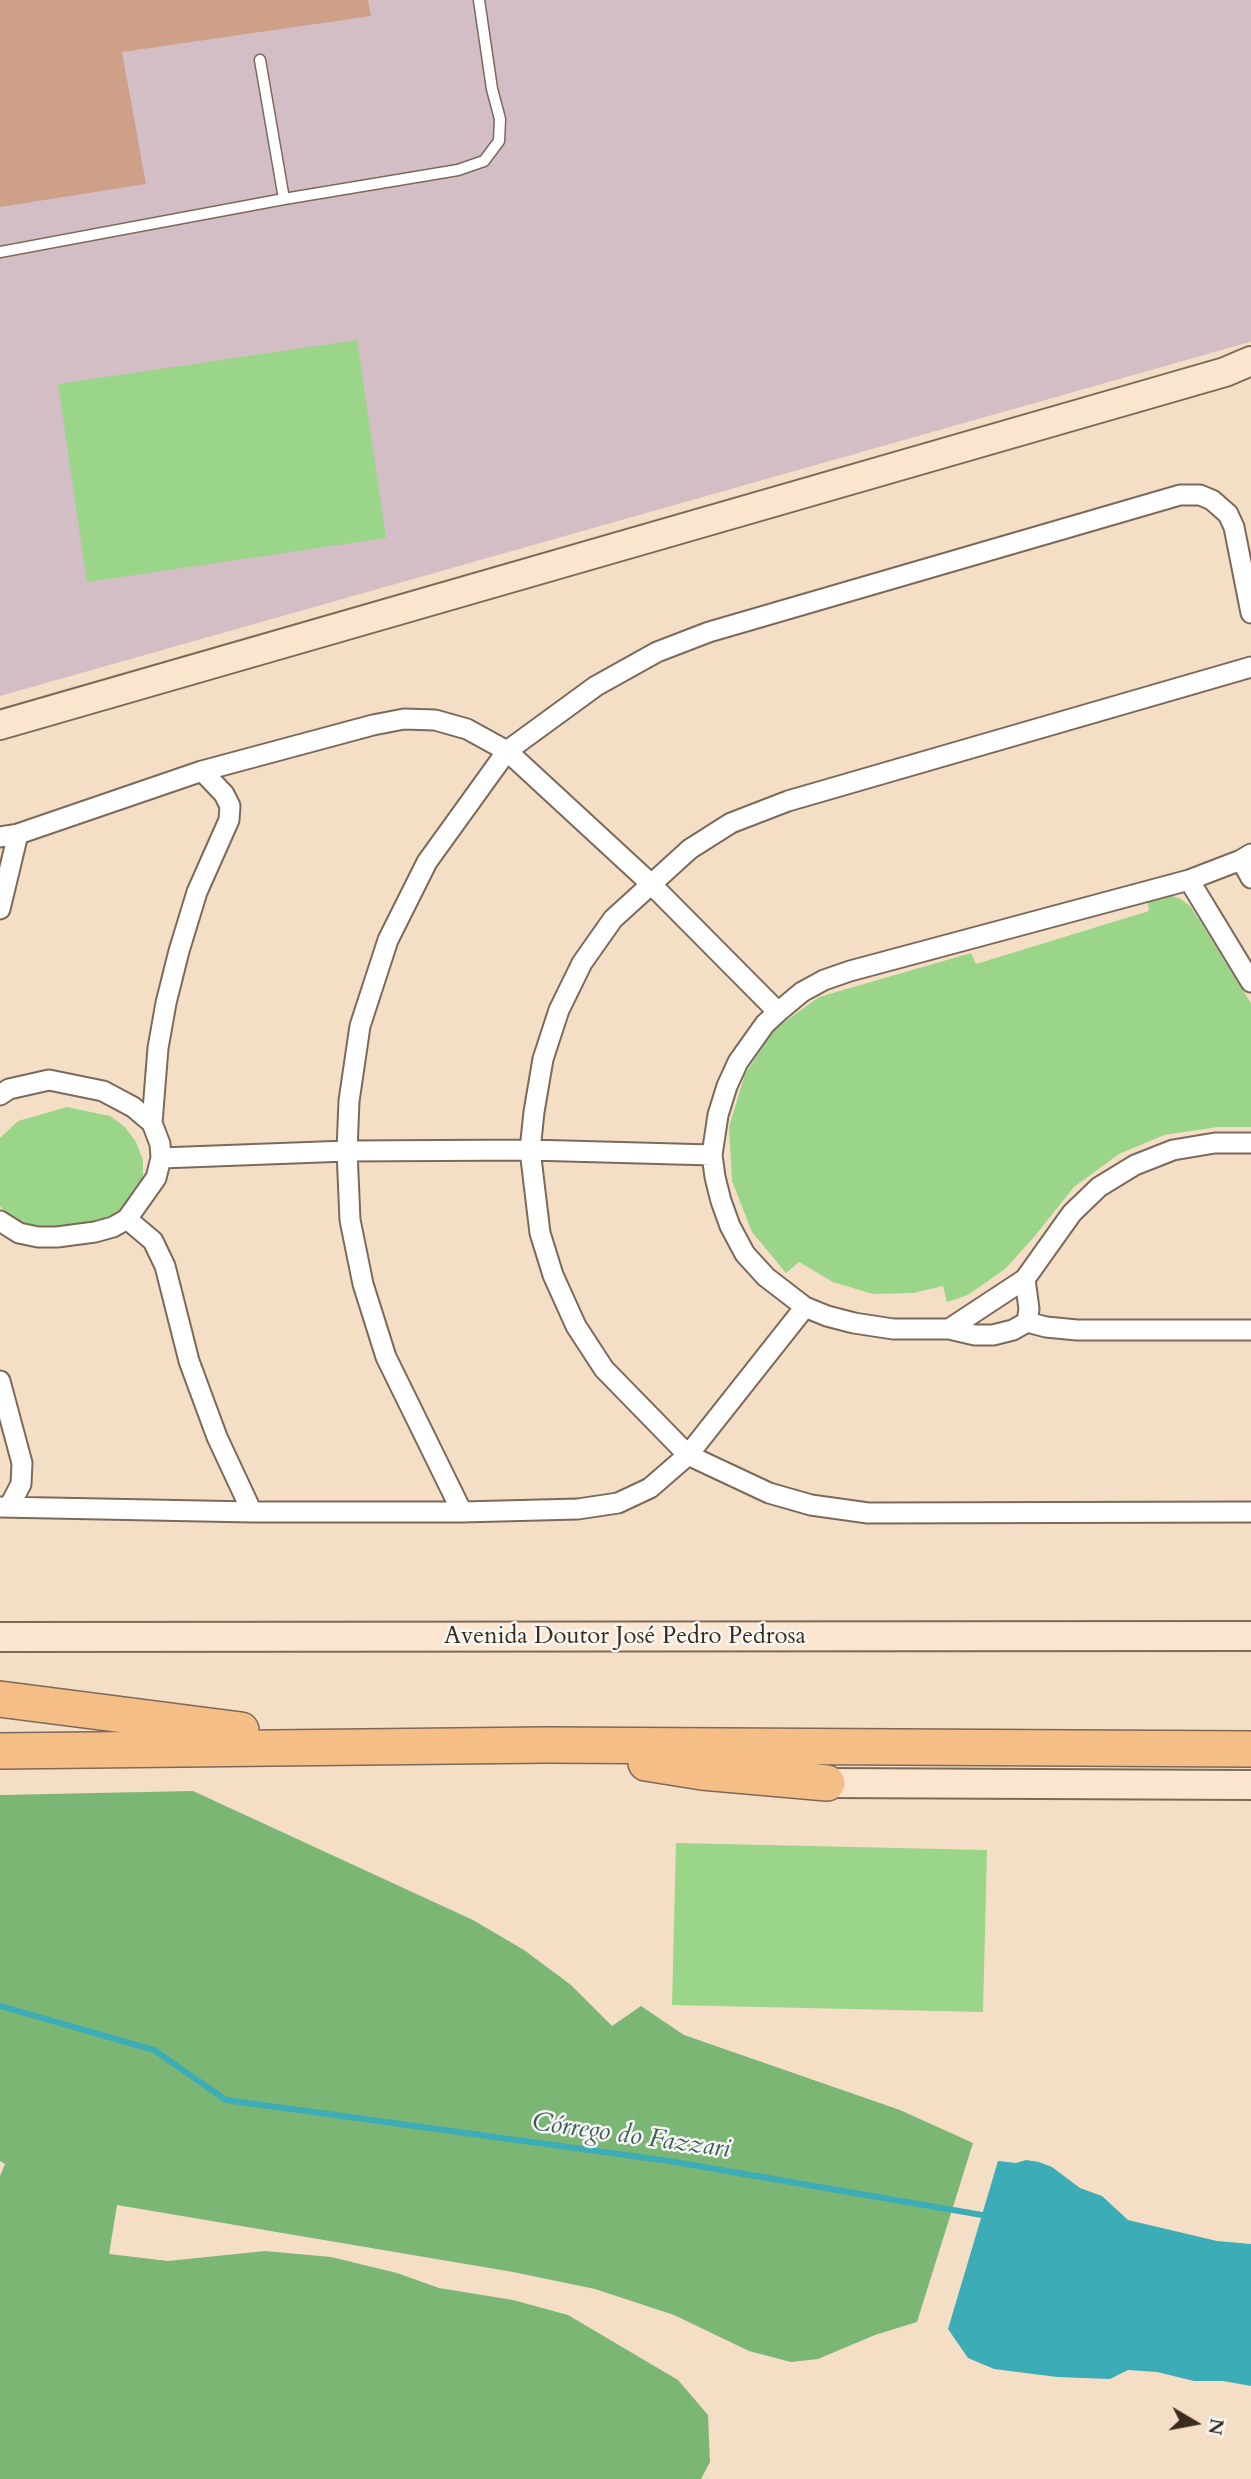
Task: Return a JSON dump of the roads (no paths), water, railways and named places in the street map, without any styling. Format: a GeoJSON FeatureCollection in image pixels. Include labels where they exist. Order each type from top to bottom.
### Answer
{"type":"FeatureCollection","features":[{"type":"Feature","properties":{"kind":"highway"},"geometry":{"type":"LineString","coordinates":[[0,1699],[241,1730]]}},
{"type":"Feature","properties":{"kind":"highway"},"geometry":{"type":"LineString","coordinates":[[0,1731],[601,1725],[1251,1728]]}},
{"type":"Feature","properties":{"kind":"highway"},"geometry":{"type":"LineString","coordinates":[[546,1745],[702,1772],[827,1783]]}},
{"type":"Feature","properties":{"kind":"highway"},"geometry":{"type":"LineString","coordinates":[[0,1751],[546,1745],[1251,1749]]}},
{"type":"Feature","properties":{"kind":"street"},"geometry":{"type":"LineString","coordinates":[[0,725],[1238,371],[1251,361]]}},
{"type":"Feature","properties":{"kind":"street"},"geometry":{"type":"LineString","coordinates":[[462,1512],[386,1357],[363,1284],[350,1220],[347,1151],[349,1101],[360,1026],[388,940],[427,862],[507,751],[596,686],[657,652],[709,632],[1180,495],[1200,495],[1212,500],[1228,514],[1234,527],[1251,613]]}},
{"type":"Feature","properties":{"kind":"street"},"geometry":{"type":"LineString","coordinates":[[1251,667],[788,801],[731,823],[690,849],[613,919],[582,963],[559,1010],[543,1059],[530,1150],[540,1233],[553,1275],[576,1326],[604,1369],[688,1455],[769,1493],[811,1505],[868,1513],[1251,1512]]}},
{"type":"Feature","properties":{"kind":"street"},"geometry":{"type":"LineString","coordinates":[[0,909],[9,836],[202,771],[373,725],[404,719],[435,720],[467,729],[507,751],[650,883],[778,1012]]}},
{"type":"Feature","properties":{"kind":"street"},"geometry":{"type":"LineString","coordinates":[[3,1229],[38,1237],[57,1237],[95,1233],[113,1227],[127,1219],[156,1178],[161,1158],[160,1144],[152,1123],[158,1048],[179,951],[197,892],[229,820],[230,806],[224,794],[202,771]]}},
{"type":"Feature","properties":{"kind":"street"},"geometry":{"type":"LineString","coordinates":[[1251,878],[1246,857],[1189,880],[850,971],[802,992],[778,1012],[751,1042],[726,1086],[712,1155],[721,1201],[730,1226],[745,1254],[766,1277],[805,1307],[827,1316],[893,1329],[949,1329],[975,1335],[993,1335],[1013,1330],[1027,1322],[1077,1330],[1251,1329]]}},
{"type":"Feature","properties":{"kind":"street"},"geometry":{"type":"LineString","coordinates":[[1189,880],[1245,960],[1251,982]]}},
{"type":"Feature","properties":{"kind":"street"},"geometry":{"type":"LineString","coordinates":[[0,1095],[9,1088],[49,1080],[103,1091],[133,1107],[152,1123]]}},
{"type":"Feature","properties":{"kind":"street"},"geometry":{"type":"LineString","coordinates":[[949,1329],[1025,1279],[1072,1213],[1099,1188],[1126,1171],[1173,1150],[1215,1143],[1251,1143]]}},
{"type":"Feature","properties":{"kind":"street"},"geometry":{"type":"LineString","coordinates":[[161,1158],[347,1151],[530,1150],[712,1155]]}},
{"type":"Feature","properties":{"kind":"street"},"geometry":{"type":"LineString","coordinates":[[127,1219],[153,1241],[165,1266],[189,1361],[217,1437],[252,1512]]}},
{"type":"Feature","properties":{"kind":"street"},"geometry":{"type":"LineString","coordinates":[[1025,1279],[1029,1308],[1027,1322]]}},
{"type":"Feature","properties":{"kind":"street"},"geometry":{"type":"LineString","coordinates":[[4,1507],[252,1512],[462,1512],[578,1509],[618,1503],[650,1488],[688,1455],[805,1307]]}},
{"type":"Feature","properties":{"kind":"street"},"geometry":{"type":"LineString","coordinates":[[0,1381],[22,1463],[21,1484],[4,1507]]}},
{"type":"Feature","properties":{"kind":"street","name":"Avenida Doutor José Pedro Pedrosa"},"geometry":{"type":"LineString","coordinates":[[0,1637],[1251,1636]]}},
{"type":"Feature","properties":{"kind":"street"},"geometry":{"type":"LineString","coordinates":[[827,1783],[1251,1785]]}},
{"type":"Feature","properties":{"kind":"lane"},"geometry":{"type":"LineString","coordinates":[[0,252],[284,199],[458,170],[484,161],[499,141],[500,119],[492,89],[479,0]]}},
{"type":"Feature","properties":{"kind":"lane"},"geometry":{"type":"LineString","coordinates":[[260,60],[284,199]]}},
{"type":"Feature","properties":{"kind":"water"},"geometry":{"type":"Polygon","coordinates":[[[1026,2160],[1052,2167],[1080,2188],[1102,2196],[1128,2220],[1217,2241],[1251,2244],[1251,2386],[1223,2381],[1194,2381],[1157,2372],[1128,2370],[1110,2379],[1057,2377],[994,2369],[968,2358],[948,2329],[998,2161],[1016,2163],[1026,2160]]]}},
{"type":"Feature","properties":{"kind":"waterway","name":"Córrego do Fazzari"},"geometry":{"type":"LineString","coordinates":[[0,2006],[154,2050],[226,2100],[669,2161],[982,2215],[987,2219]]}}]}
